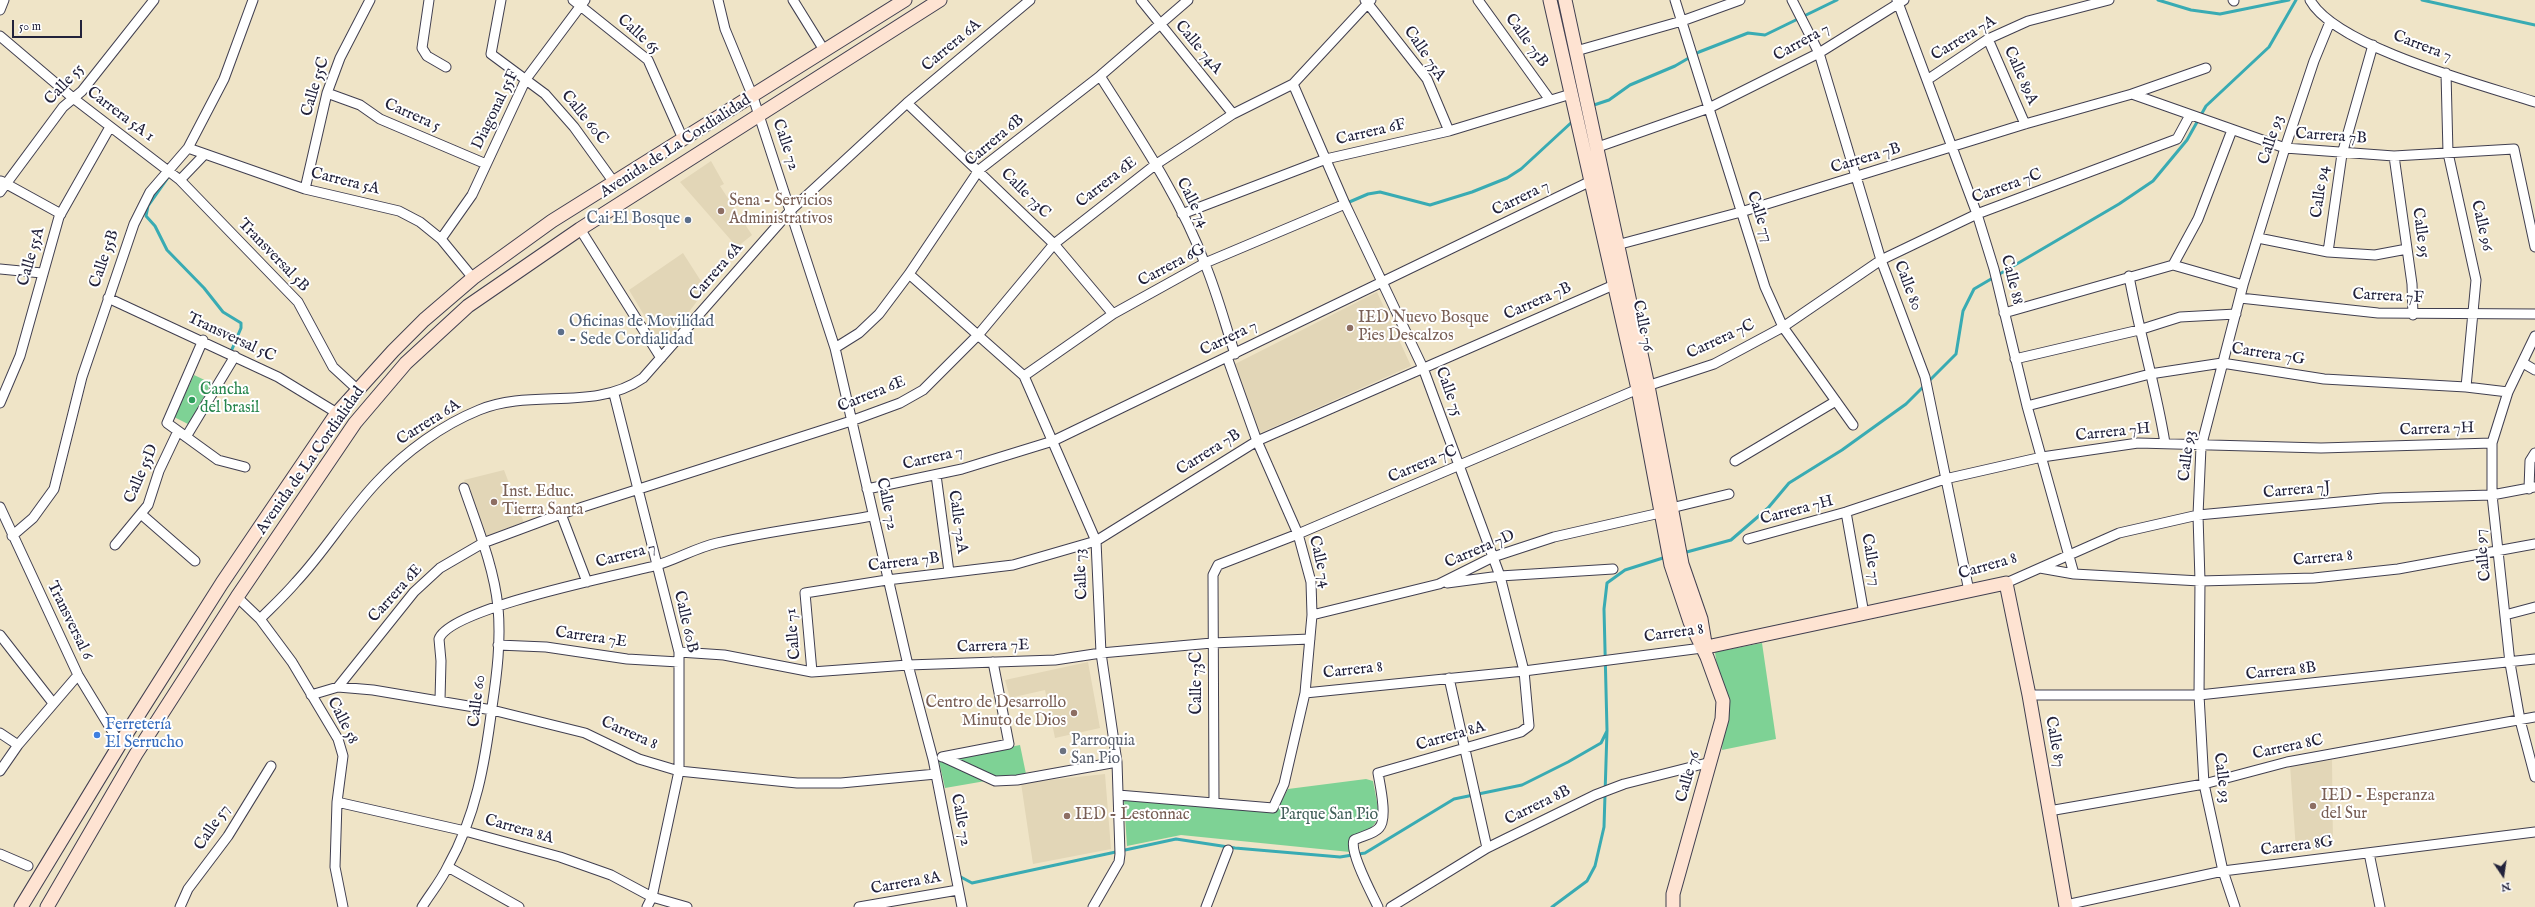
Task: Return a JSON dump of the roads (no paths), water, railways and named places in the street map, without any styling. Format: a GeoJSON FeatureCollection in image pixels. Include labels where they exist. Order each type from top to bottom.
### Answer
{"type":"FeatureCollection","features":[{"type":"Feature","properties":{"kind":"main road","name":"Avenida de La Cordialidad"},"geometry":{"type":"LineString","coordinates":[[21,907],[120,744],[222,583],[337,413],[424,320],[473,278],[552,221],[613,181],[753,96],[905,0]]}},
{"type":"Feature","properties":{"kind":"main road","name":"Avenida de La Cordialidad"},"geometry":{"type":"LineString","coordinates":[[47,907],[136,754],[237,597],[355,423],[406,363],[468,306],[580,229],[940,0]]}},
{"type":"Feature","properties":{"kind":"main road","name":"Calle 76"},"geometry":{"type":"LineString","coordinates":[[1550,0],[1592,182],[1612,246],[1643,388],[1677,564],[1700,620],[1705,651],[1723,701],[1722,719],[1673,894],[1673,907]]}},
{"type":"Feature","properties":{"kind":"main road","name":"Calle 76"},"geometry":{"type":"LineString","coordinates":[[1565,0],[1598,147],[1616,284],[1643,388]]}},
{"type":"Feature","properties":{"kind":"main road","name":"Carrera 8"},"geometry":{"type":"LineString","coordinates":[[1705,651],[2006,583]]}},
{"type":"Feature","properties":{"kind":"main road","name":"Calle 87"},"geometry":{"type":"LineString","coordinates":[[2006,583],[2029,694],[2066,906]]}},
{"type":"Feature","properties":{"kind":"street"},"geometry":{"type":"LineString","coordinates":[[0,10],[4,0]]}},
{"type":"Feature","properties":{"kind":"street","name":"Calle 55"},"geometry":{"type":"LineString","coordinates":[[0,192],[3,182],[63,107],[82,91],[154,0]]}},
{"type":"Feature","properties":{"kind":"street","name":"Calle 55B"},"geometry":{"type":"LineString","coordinates":[[12,536],[33,518],[54,489],[82,377],[108,298],[141,207],[150,192],[188,148],[224,79],[253,0]]}},
{"type":"Feature","properties":{"kind":"street","name":"Calle 55C"},"geometry":{"type":"LineString","coordinates":[[305,189],[327,93],[340,58],[370,0]]}},
{"type":"Feature","properties":{"kind":"street"},"geometry":{"type":"LineString","coordinates":[[429,0],[422,48],[427,56],[446,67]]}},
{"type":"Feature","properties":{"kind":"street","name":"Calle 60C"},"geometry":{"type":"LineString","coordinates":[[501,0],[491,54],[545,94],[562,112],[613,181]]}},
{"type":"Feature","properties":{"kind":"street","name":"Calle 65"},"geometry":{"type":"LineString","coordinates":[[573,0],[583,3],[648,60],[683,139]]}},
{"type":"Feature","properties":{"kind":"street","name":"Calle 72"},"geometry":{"type":"LineString","coordinates":[[718,0],[725,30],[753,96],[835,348],[887,580],[933,759],[962,907]]}},
{"type":"Feature","properties":{"kind":"street"},"geometry":{"type":"LineString","coordinates":[[793,0],[824,50]]}},
{"type":"Feature","properties":{"kind":"street","name":"Carrera 6A"},"geometry":{"type":"LineString","coordinates":[[260,619],[297,582],[377,482],[396,462],[446,426],[478,410],[505,402],[614,394],[643,378],[791,210],[907,104],[1030,0]]}},
{"type":"Feature","properties":{"kind":"street","name":"Calle 74A"},"geometry":{"type":"LineString","coordinates":[[1142,0],[1159,25],[1233,114]]}},
{"type":"Feature","properties":{"kind":"street","name":"Carrera 6B"},"geometry":{"type":"LineString","coordinates":[[835,348],[858,333],[879,314],[909,274],[979,170],[1100,76],[1188,0]]}},
{"type":"Feature","properties":{"kind":"street","name":"Calle 75B"},"geometry":{"type":"LineString","coordinates":[[1478,0],[1550,100]]}},
{"type":"Feature","properties":{"kind":"street","name":"Calle 77"},"geometry":{"type":"LineString","coordinates":[[1675,0],[1765,287],[1783,327],[1853,425]]}},
{"type":"Feature","properties":{"kind":"street"},"geometry":{"type":"LineString","coordinates":[[1576,51],[1682,21],[1740,0]]}},
{"type":"Feature","properties":{"kind":"street","name":"Calle 80"},"geometry":{"type":"LineString","coordinates":[[1792,0],[1818,53],[1881,260],[1925,377],[1969,592]]}},
{"type":"Feature","properties":{"kind":"street","name":"Carrera 7A"},"geometry":{"type":"LineString","coordinates":[[1927,80],[1988,39],[2028,21],[2109,0]]}},
{"type":"Feature","properties":{"kind":"street","name":"Carrera 7"},"geometry":{"type":"LineString","coordinates":[[2310,0],[2320,15],[2372,45],[2446,73],[2535,102]]}},
{"type":"Feature","properties":{"kind":"street","name":"Carrera 6E"},"geometry":{"type":"LineString","coordinates":[[338,687],[414,592],[440,568],[483,543],[561,514],[851,421],[900,403],[923,390],[979,334],[1054,244],[1155,165],[1233,114],[1293,84],[1368,1]]}},
{"type":"Feature","properties":{"kind":"street","name":"Calle 75A"},"geometry":{"type":"LineString","coordinates":[[1368,1],[1427,79],[1449,131]]}},
{"type":"Feature","properties":{"kind":"street","name":"Carrera 7"},"geometry":{"type":"LineString","coordinates":[[1598,147],[1709,108],[1818,53],[1900,1]]}},
{"type":"Feature","properties":{"kind":"street","name":"Calle 88"},"geometry":{"type":"LineString","coordinates":[[1900,1],[1927,80],[1977,214],[1994,269],[2027,406],[2074,574]]}},
{"type":"Feature","properties":{"kind":"street","name":"Diagonal 55F"},"geometry":{"type":"LineString","coordinates":[[441,239],[472,196],[526,79],[583,3]]}},
{"type":"Feature","properties":{"kind":"street","name":"Calle 93"},"geometry":{"type":"LineString","coordinates":[[2234,907],[2223,871],[2204,784],[2199,695],[2200,581],[2198,515],[2201,446],[2240,298],[2285,148],[2314,61],[2330,22]]}},
{"type":"Feature","properties":{"kind":"street","name":"Carrera 5A 1"},"geometry":{"type":"LineString","coordinates":[[0,36],[73,98],[169,170]]}},
{"type":"Feature","properties":{"kind":"street","name":"Calle 89A"},"geometry":{"type":"LineString","coordinates":[[1988,39],[2025,124]]}},
{"type":"Feature","properties":{"kind":"street","name":"Calle 94"},"geometry":{"type":"LineString","coordinates":[[2328,252],[2342,154],[2372,45]]}},
{"type":"Feature","properties":{"kind":"street","name":"Carrera 7B"},"geometry":{"type":"LineString","coordinates":[[1612,246],[1741,212],[1855,178],[2025,124],[2132,94],[2206,68]]}},
{"type":"Feature","properties":{"kind":"street","name":"Calle 96"},"geometry":{"type":"LineString","coordinates":[[2446,73],[2448,153],[2475,268],[2474,315],[2466,387]]}},
{"type":"Feature","properties":{"kind":"street","name":"Calle 74"},"geometry":{"type":"LineString","coordinates":[[1100,76],[1155,165],[1182,214],[1205,263],[1257,441],[1298,534],[1311,582],[1312,615],[1305,693],[1284,784],[1274,807],[1270,808],[1214,801]]}},
{"type":"Feature","properties":{"kind":"street","name":"Calle 75"},"geometry":{"type":"LineString","coordinates":[[1293,84],[1345,204],[1423,368],[1500,576],[1524,671],[1529,726]]}},
{"type":"Feature","properties":{"kind":"street","name":"Carrera 5"},"geometry":{"type":"LineString","coordinates":[[327,93],[360,105],[380,119],[486,164]]}},
{"type":"Feature","properties":{"kind":"street","name":"Carrera 6F"},"geometry":{"type":"LineString","coordinates":[[1182,214],[1326,159],[1449,131],[1571,94]]}},
{"type":"Feature","properties":{"kind":"street","name":"Carrera 7B"},"geometry":{"type":"LineString","coordinates":[[2132,94],[2285,148],[2342,154],[2394,156],[2514,149],[2535,247]]}},
{"type":"Feature","properties":{"kind":"street","name":"Calle 73C"},"geometry":{"type":"LineString","coordinates":[[907,104],[979,170],[1054,244],[1113,314]]}},
{"type":"Feature","properties":{"kind":"street","name":"Carrera 7C"},"geometry":{"type":"LineString","coordinates":[[1218,565],[1298,534],[1643,388],[1714,364],[1783,327],[1881,260],[1977,214],[2177,139],[2194,116]]}},
{"type":"Feature","properties":{"kind":"street","name":"Calle 55A"},"geometry":{"type":"LineString","coordinates":[[0,403],[20,356],[42,273],[61,214],[110,127]]}},
{"type":"Feature","properties":{"kind":"street"},"geometry":{"type":"LineString","coordinates":[[2173,264],[2198,219],[2232,130]]}},
{"type":"Feature","properties":{"kind":"street","name":"Carrera 5A"},"geometry":{"type":"LineString","coordinates":[[188,148],[204,155],[305,189],[399,211],[420,222],[441,239],[473,278]]}},
{"type":"Feature","properties":{"kind":"street"},"geometry":{"type":"LineString","coordinates":[[180,180],[204,155]]}},
{"type":"Feature","properties":{"kind":"street","name":"Calle 95"},"geometry":{"type":"LineString","coordinates":[[2394,156],[2414,315]]}},
{"type":"Feature","properties":{"kind":"street","name":"Transversal 5B"},"geometry":{"type":"LineString","coordinates":[[169,170],[298,302],[333,368],[358,390]]}},
{"type":"Feature","properties":{"kind":"street"},"geometry":{"type":"LineString","coordinates":[[3,182],[61,214]]}},
{"type":"Feature","properties":{"kind":"street","name":"Carrera 7"},"geometry":{"type":"LineString","coordinates":[[867,489],[936,476],[1053,441],[1592,182]]}},
{"type":"Feature","properties":{"kind":"street","name":"Carrera 6G"},"geometry":{"type":"LineString","coordinates":[[1024,376],[1113,314],[1205,263],[1345,204]]}},
{"type":"Feature","properties":{"kind":"street"},"geometry":{"type":"LineString","coordinates":[[580,229],[662,358]]}},
{"type":"Feature","properties":{"kind":"street"},"geometry":{"type":"LineString","coordinates":[[2258,238],[2328,252],[2375,255],[2407,250]]}},
{"type":"Feature","properties":{"kind":"street"},"geometry":{"type":"LineString","coordinates":[[2004,313],[2173,264],[2244,285]]}},
{"type":"Feature","properties":{"kind":"street"},"geometry":{"type":"LineString","coordinates":[[0,269],[42,273]]}},
{"type":"Feature","properties":{"kind":"street","name":"Calle 73"},"geometry":{"type":"LineString","coordinates":[[909,274],[979,334],[1024,376],[1096,541],[1101,653],[1117,762],[1120,852],[1119,862],[1093,907]]}},
{"type":"Feature","properties":{"kind":"street"},"geometry":{"type":"LineString","coordinates":[[2129,276],[2139,330],[2159,405],[2165,443]]}},
{"type":"Feature","properties":{"kind":"street","name":"Carrera 7B"},"geometry":{"type":"LineString","coordinates":[[805,593],[887,580],[1013,565],[1096,541],[1257,441],[1616,284]]}},
{"type":"Feature","properties":{"kind":"street","name":"Transversal 5C"},"geometry":{"type":"LineString","coordinates":[[108,298],[203,340],[278,377],[337,413]]}},
{"type":"Feature","properties":{"kind":"street","name":"Carrera 7F"},"geometry":{"type":"LineString","coordinates":[[2240,298],[2332,309],[2414,315],[2535,314]]}},
{"type":"Feature","properties":{"kind":"street"},"geometry":{"type":"LineString","coordinates":[[2015,359],[2139,330],[2180,317],[2236,314]]}},
{"type":"Feature","properties":{"kind":"street","name":"Calle 97"},"geometry":{"type":"LineString","coordinates":[[2535,336],[2508,392],[2492,443],[2492,495],[2510,663],[2520,720],[2535,777]]}},
{"type":"Feature","properties":{"kind":"street"},"geometry":{"type":"LineString","coordinates":[[203,340],[168,423],[218,460],[245,468]]}},
{"type":"Feature","properties":{"kind":"street"},"geometry":{"type":"LineString","coordinates":[[182,434],[235,356]]}},
{"type":"Feature","properties":{"kind":"street","name":"Carrera 7G"},"geometry":{"type":"LineString","coordinates":[[2027,406],[2150,374],[2222,363],[2324,379],[2466,387],[2508,392]]}},
{"type":"Feature","properties":{"kind":"street"},"geometry":{"type":"LineString","coordinates":[[2523,363],[2535,370]]}},
{"type":"Feature","properties":{"kind":"street","name":"Calle 60B"},"geometry":{"type":"LineString","coordinates":[[614,394],[679,652],[679,772],[652,897],[647,907]]}},
{"type":"Feature","properties":{"kind":"street"},"geometry":{"type":"LineString","coordinates":[[1735,461],[1836,401]]}},
{"type":"Feature","properties":{"kind":"street","name":"Calle 55D"},"geometry":{"type":"LineString","coordinates":[[115,545],[148,506],[159,471],[182,434]]}},
{"type":"Feature","properties":{"kind":"street","name":"Carrera 7H"},"geometry":{"type":"LineString","coordinates":[[1748,539],[1846,512],[1945,479],[2042,457],[2138,443],[2165,443],[2201,446],[2321,448],[2492,443]]}},
{"type":"Feature","properties":{"kind":"street"},"geometry":{"type":"LineString","coordinates":[[2532,488],[2530,461],[2535,453]]}},
{"type":"Feature","properties":{"kind":"street","name":"Calle 72A"},"geometry":{"type":"LineString","coordinates":[[936,476],[949,572]]}},
{"type":"Feature","properties":{"kind":"street","name":"Calle 60"},"geometry":{"type":"LineString","coordinates":[[422,907],[448,867],[465,831],[479,789],[487,756],[492,710],[498,645],[498,606],[483,543],[464,488]]}},
{"type":"Feature","properties":{"kind":"street","name":"Carrera 7J"},"geometry":{"type":"LineString","coordinates":[[2068,556],[2119,533],[2198,515],[2383,498],[2492,495],[2532,488]]}},
{"type":"Feature","properties":{"kind":"street","name":"Carrera 7D"},"geometry":{"type":"LineString","coordinates":[[1312,615],[1439,584],[1493,558],[1554,537],[1729,494]]}},
{"type":"Feature","properties":{"kind":"street","name":"Transversal 6"},"geometry":{"type":"LineString","coordinates":[[0,507],[12,536],[78,675],[120,744]]}},
{"type":"Feature","properties":{"kind":"street","name":"Calle 77"},"geometry":{"type":"LineString","coordinates":[[1846,512],[1864,614]]}},
{"type":"Feature","properties":{"kind":"street"},"geometry":{"type":"LineString","coordinates":[[142,514],[195,561]]}},
{"type":"Feature","properties":{"kind":"street"},"geometry":{"type":"LineString","coordinates":[[561,514],[587,582]]}},
{"type":"Feature","properties":{"kind":"street","name":"Carrera 7"},"geometry":{"type":"LineString","coordinates":[[440,700],[441,635],[459,622],[498,606],[656,565],[716,543],[872,516]]}},
{"type":"Feature","properties":{"kind":"street","name":"Carrera 8"},"geometry":{"type":"LineString","coordinates":[[2040,568],[2074,574],[2200,581],[2314,578],[2398,569],[2535,544]]}},
{"type":"Feature","properties":{"kind":"street","name":"Carrera 8"},"geometry":{"type":"LineString","coordinates":[[2006,583],[2068,556]]}},
{"type":"Feature","properties":{"kind":"street","name":"Calle 73C"},"geometry":{"type":"LineString","coordinates":[[1214,801],[1212,643],[1213,574],[1218,565]]}},
{"type":"Feature","properties":{"kind":"street"},"geometry":{"type":"LineString","coordinates":[[1439,584],[1500,576],[1613,569]]}},
{"type":"Feature","properties":{"kind":"street","name":"Calle 71"},"geometry":{"type":"LineString","coordinates":[[805,593],[812,672]]}},
{"type":"Feature","properties":{"kind":"street","name":"Calle 58"},"geometry":{"type":"LineString","coordinates":[[237,597],[260,619],[292,662],[338,739],[343,756],[338,802],[335,867],[343,907]]}},
{"type":"Feature","properties":{"kind":"street"},"geometry":{"type":"LineString","coordinates":[[2505,615],[2535,607]]}},
{"type":"Feature","properties":{"kind":"street"},"geometry":{"type":"LineString","coordinates":[[0,635],[53,702]]}},
{"type":"Feature","properties":{"kind":"street","name":"Carrera 7E"},"geometry":{"type":"LineString","coordinates":[[679,652],[724,654],[812,672],[908,665],[1055,660],[1101,653],[1212,643],[1310,639]]}},
{"type":"Feature","properties":{"kind":"street","name":"Carrera 7E"},"geometry":{"type":"LineString","coordinates":[[498,645],[546,647],[627,658],[679,662]]}},
{"type":"Feature","properties":{"kind":"street","name":"Carrera 8"},"geometry":{"type":"LineString","coordinates":[[1305,693],[1524,671],[1616,658],[1705,651]]}},
{"type":"Feature","properties":{"kind":"street","name":"Carrera 8B"},"geometry":{"type":"LineString","coordinates":[[2029,694],[2199,695],[2510,663],[2535,659]]}},
{"type":"Feature","properties":{"kind":"street"},"geometry":{"type":"LineString","coordinates":[[933,759],[1010,744],[994,662]]}},
{"type":"Feature","properties":{"kind":"street"},"geometry":{"type":"LineString","coordinates":[[0,771],[18,745],[53,702],[78,675]]}},
{"type":"Feature","properties":{"kind":"street"},"geometry":{"type":"LineString","coordinates":[[1449,678],[1487,848]]}},
{"type":"Feature","properties":{"kind":"street","name":"Carrera 8"},"geometry":{"type":"LineString","coordinates":[[311,694],[338,687],[440,700],[492,710],[585,733],[639,759],[679,772],[797,783],[841,783],[936,774]]}},
{"type":"Feature","properties":{"kind":"street","name":"Carrera 8C"},"geometry":{"type":"LineString","coordinates":[[2049,811],[2204,784],[2287,762],[2535,717]]}},
{"type":"Feature","properties":{"kind":"street","name":"Carrera 8A"},"geometry":{"type":"LineString","coordinates":[[1378,907],[1356,856],[1354,840],[1379,829],[1382,825],[1382,796],[1378,773],[1521,732],[1529,726]]}},
{"type":"Feature","properties":{"kind":"street"},"geometry":{"type":"LineString","coordinates":[[0,732],[18,745]]}},
{"type":"Feature","properties":{"kind":"street"},"geometry":{"type":"LineString","coordinates":[[943,757],[995,781],[1016,780],[1117,762]]}},
{"type":"Feature","properties":{"kind":"street","name":"Carrera 8B"},"geometry":{"type":"LineString","coordinates":[[1391,907],[1487,848],[1595,795],[1624,784],[1711,762]]}},
{"type":"Feature","properties":{"kind":"street","name":"Calle 57"},"geometry":{"type":"LineString","coordinates":[[180,907],[188,889],[228,836],[271,766]]}},
{"type":"Feature","properties":{"kind":"street"},"geometry":{"type":"LineString","coordinates":[[1118,795],[1214,801]]}},
{"type":"Feature","properties":{"kind":"street","name":"Carrera 8A"},"geometry":{"type":"LineString","coordinates":[[338,802],[465,831],[560,858],[610,875],[652,897],[687,907]]}},
{"type":"Feature","properties":{"kind":"street","name":"Carrera 8G"},"geometry":{"type":"LineString","coordinates":[[2066,906],[2223,871],[2535,832]]}},
{"type":"Feature","properties":{"kind":"street"},"geometry":{"type":"LineString","coordinates":[[1206,907],[1228,850]]}},
{"type":"Feature","properties":{"kind":"street"},"geometry":{"type":"LineString","coordinates":[[2369,853],[2380,907]]}},
{"type":"Feature","properties":{"kind":"street"},"geometry":{"type":"LineString","coordinates":[[0,854],[28,866]]}},
{"type":"Feature","properties":{"kind":"street"},"geometry":{"type":"LineString","coordinates":[[448,867],[519,907]]}},
{"type":"Feature","properties":{"kind":"street","name":"Carrera 8A"},"geometry":{"type":"LineString","coordinates":[[859,907],[958,890]]}},
{"type":"Feature","properties":{"kind":"waterway"},"geometry":{"type":"LineString","coordinates":[[1591,106],[1609,100],[1630,85],[1675,66],[1699,52],[1748,33],[1765,35],[1837,0]]}},
{"type":"Feature","properties":{"kind":"waterway"},"geometry":{"type":"LineString","coordinates":[[2158,0],[2191,10],[2220,14],[2289,0]]}},
{"type":"Feature","properties":{"kind":"waterway"},"geometry":{"type":"LineString","coordinates":[[1683,553],[1731,540],[1768,508],[1789,483],[1842,450],[1906,404],[1956,354],[1963,311],[1974,289],[2119,204],[2153,181],[2187,140],[2206,106],[2269,47],[2296,0]]}},
{"type":"Feature","properties":{"kind":"waterway"},"geometry":{"type":"LineString","coordinates":[[2422,0],[2535,25]]}},
{"type":"Feature","properties":{"kind":"waterway"},"geometry":{"type":"LineString","coordinates":[[1347,203],[1368,194],[1380,192],[1430,205],[1472,192],[1507,178],[1521,169],[1573,121]]}},
{"type":"Feature","properties":{"kind":"waterway"},"geometry":{"type":"LineString","coordinates":[[167,179],[148,206],[146,216],[155,226],[167,250],[204,288],[223,312],[241,323],[241,328],[230,354]]}},
{"type":"Feature","properties":{"kind":"waterway"},"geometry":{"type":"LineString","coordinates":[[1552,907],[1587,881],[1595,866],[1604,827],[1607,730],[1604,609],[1607,583],[1625,570],[1666,557]]}},
{"type":"Feature","properties":{"kind":"waterway"},"geometry":{"type":"LineString","coordinates":[[959,876],[972,883],[1176,839],[1235,848],[1340,857],[1365,853],[1454,799],[1522,785],[1568,762],[1601,743],[1607,731]]}},
{"type":"Feature","properties":{"kind":"place","name":"Sena - Servicios Administrativos"},"geometry":{"type":"Point","coordinates":[721,211]}},
{"type":"Feature","properties":{"kind":"place","name":"Cai El Bosque"},"geometry":{"type":"Point","coordinates":[688,220]}},
{"type":"Feature","properties":{"kind":"place","name":"IED Nuevo Bosque Pies Descalzos"},"geometry":{"type":"Point","coordinates":[1350,328]}},
{"type":"Feature","properties":{"kind":"place","name":"Oficinas de Movilidad - Sede Cordialidad"},"geometry":{"type":"Point","coordinates":[561,332]}},
{"type":"Feature","properties":{"kind":"place","name":"Cancha del brasil"},"geometry":{"type":"Point","coordinates":[192,400]}},
{"type":"Feature","properties":{"kind":"place","name":"Inst. Educ. Tierra Santa"},"geometry":{"type":"Point","coordinates":[494,502]}},
{"type":"Feature","properties":{"kind":"place","name":"Centro de Desarrollo Minuto de Dios"},"geometry":{"type":"Point","coordinates":[1074,713]}},
{"type":"Feature","properties":{"kind":"place","name":"Ferretería El Serrucho"},"geometry":{"type":"Point","coordinates":[97,735]}},
{"type":"Feature","properties":{"kind":"place","name":"Parroquia San Pio"},"geometry":{"type":"Point","coordinates":[1063,751]}},
{"type":"Feature","properties":{"kind":"place","name":"IED - Esperanza del Sur"},"geometry":{"type":"Point","coordinates":[2313,806]}},
{"type":"Feature","properties":{"kind":"place","name":"IED - Lestonnac"},"geometry":{"type":"Point","coordinates":[1067,816]}},
{"type":"Feature","properties":{"kind":"park label","name":"Parque San Pio"},"geometry":{"type":"Point","coordinates":[1329,816]}}]}
